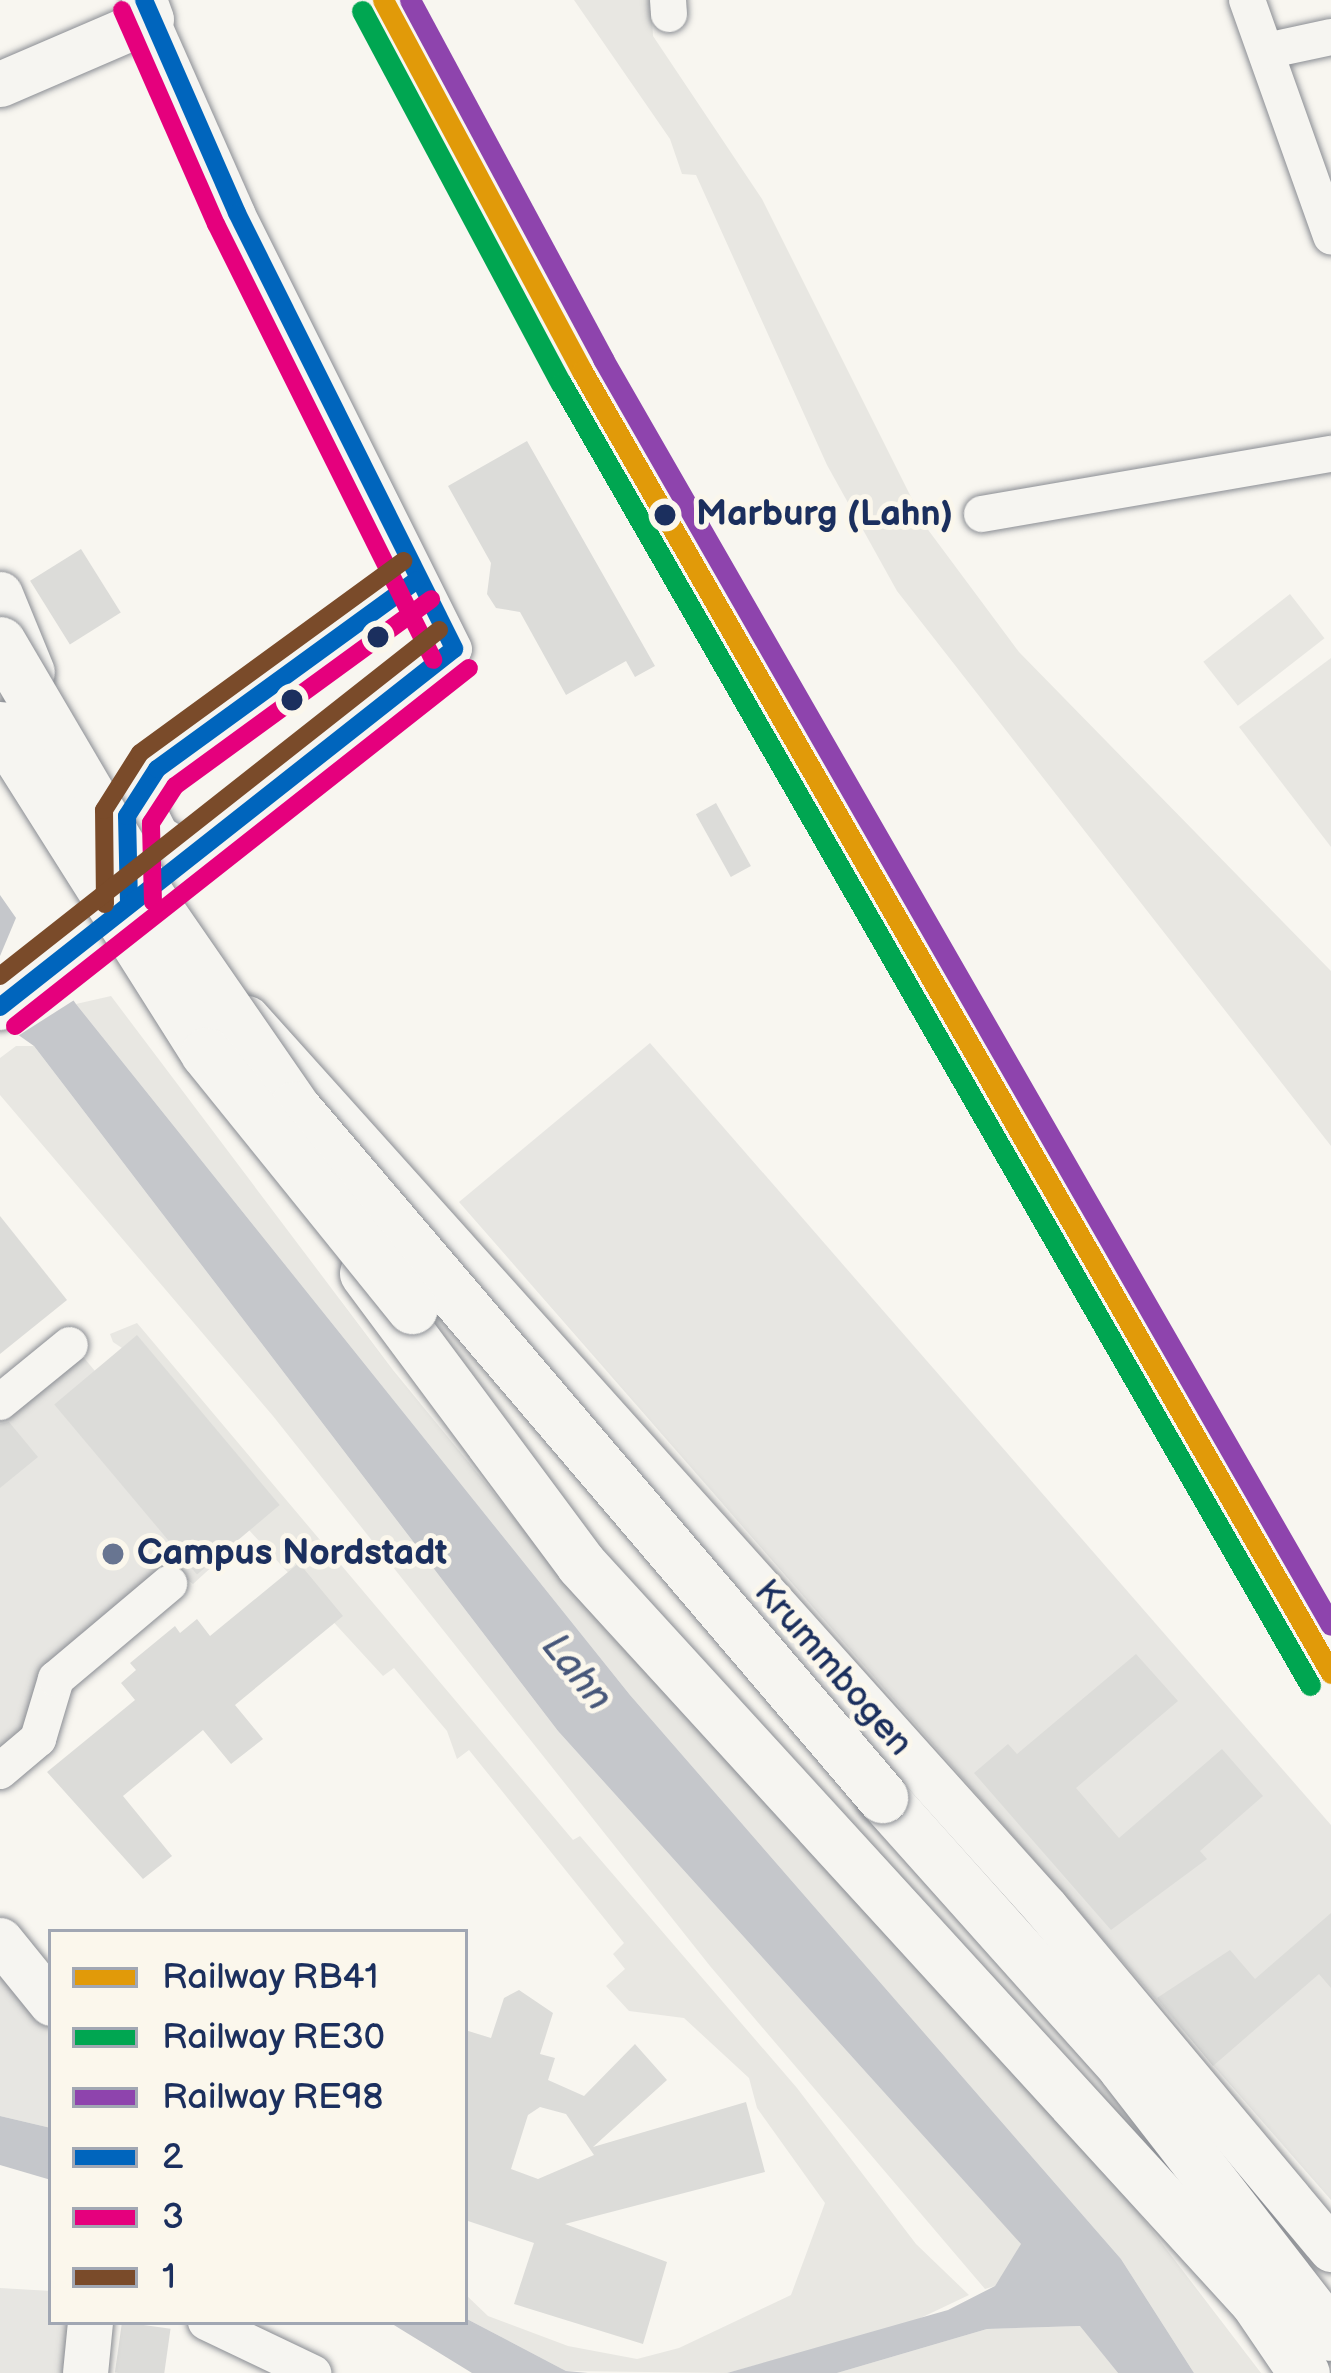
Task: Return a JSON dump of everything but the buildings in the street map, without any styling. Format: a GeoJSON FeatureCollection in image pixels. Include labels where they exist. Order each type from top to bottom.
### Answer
{"type":"FeatureCollection","features":[{"type":"Feature","properties":{"kind":"highway"},"geometry":{"type":"LineString","coordinates":[[0,642],[152,901],[294,1107],[857,1819]]}},
{"type":"Feature","properties":{"kind":"highway"},"geometry":{"type":"LineString","coordinates":[[0,728],[117,922],[264,1130],[1109,2109],[1304,2373]]}},
{"type":"Feature","properties":{"kind":"highway"},"geometry":{"type":"LineString","coordinates":[[204,1033],[367,1276],[581,1564],[1123,2067],[1331,2335]]}},
{"type":"Feature","properties":{"kind":"main road"},"geometry":{"type":"LineString","coordinates":[[0,84],[148,10]]}},
{"type":"Feature","properties":{"kind":"main road"},"geometry":{"type":"LineString","coordinates":[[0,594],[57,722],[124,837],[107,920],[0,1007]]}},
{"type":"Feature","properties":{"kind":"main road"},"geometry":{"type":"LineString","coordinates":[[0,773],[107,920]]}},
{"type":"Feature","properties":{"kind":"main road","name":"Krummbogen"},"geometry":{"type":"LineString","coordinates":[[107,920],[204,1033],[326,1095]]}},
{"type":"Feature","properties":{"kind":"main road","name":"Krummbogen"},"geometry":{"type":"LineString","coordinates":[[107,920],[188,986],[268,1033],[326,1095],[1189,2071],[1331,2248]]}},
{"type":"Feature","properties":{"kind":"main road"},"geometry":{"type":"LineString","coordinates":[[0,1940],[48,1998]]}},
{"type":"Feature","properties":{"kind":"main road"},"geometry":{"type":"LineString","coordinates":[[86,2373],[90,2325]]}},
{"type":"Feature","properties":{"kind":"street"},"geometry":{"type":"LineString","coordinates":[[1247,0],[1331,236]]}},
{"type":"Feature","properties":{"kind":"street"},"geometry":{"type":"LineString","coordinates":[[107,920],[454,649],[148,10]]}},
{"type":"Feature","properties":{"kind":"street"},"geometry":{"type":"LineString","coordinates":[[1266,51],[1331,38]]}},
{"type":"Feature","properties":{"kind":"street"},"geometry":{"type":"LineString","coordinates":[[982,514],[1331,454]]}},
{"type":"Feature","properties":{"kind":"street"},"geometry":{"type":"LineString","coordinates":[[124,837],[132,803],[157,769],[418,580]]}},
{"type":"Feature","properties":{"kind":"street"},"geometry":{"type":"LineString","coordinates":[[157,769],[147,808],[160,834],[180,846],[208,841]]}},
{"type":"Feature","properties":{"kind":"street"},"geometry":{"type":"LineString","coordinates":[[0,1402],[70,1345]]}},
{"type":"Feature","properties":{"kind":"street"},"geometry":{"type":"LineString","coordinates":[[0,1771],[38,1739],[56,1679],[169,1584]]}},
{"type":"Feature","properties":{"kind":"street"},"geometry":{"type":"LineString","coordinates":[[212,2325],[314,2373]]}},
{"type":"Feature","properties":{"kind":"shaded area"},"geometry":{"type":"Polygon","coordinates":[[[574,0],[651,0],[653,36],[762,199],[926,527],[1019,652],[1331,971],[1331,1146],[897,591],[827,465],[696,175],[682,174],[670,139],[574,0]]]}},
{"type":"Feature","properties":{"kind":"shaded area"},"geometry":{"type":"Polygon","coordinates":[[[1290,594],[1324,638],[1238,706],[1203,662],[1290,594]]]}},
{"type":"Feature","properties":{"kind":"shaded area"},"geometry":{"type":"Polygon","coordinates":[[[1331,658],[1331,847],[1239,727],[1331,658]]]}},
{"type":"Feature","properties":{"kind":"shaded area"},"geometry":{"type":"Polygon","coordinates":[[[111,996],[393,1370],[608,1633],[1047,2093],[1261,2373],[1194,2373],[1121,2259],[630,1695],[76,1004],[111,996]]]}},
{"type":"Feature","properties":{"kind":"shaded area"},"geometry":{"type":"Polygon","coordinates":[[[650,1043],[1331,1825],[1331,2200],[459,1202],[650,1043]]]}},
{"type":"Feature","properties":{"kind":"shaded area"},"geometry":{"type":"Polygon","coordinates":[[[16,1046],[34,1046],[558,1731],[1022,2245],[995,2286],[985,2289],[710,1966],[273,1416],[0,1095],[0,1058],[16,1046]]]}},
{"type":"Feature","properties":{"kind":"shaded area"},"geometry":{"type":"Polygon","coordinates":[[[137,1323],[573,1840],[580,1836],[797,2088],[916,2244],[969,2295],[908,2324],[727,2373],[566,2371],[468,2320],[468,2297],[488,2316],[568,2346],[637,2359],[679,2348],[791,2295],[825,2203],[757,2108],[749,2078],[684,2018],[629,2011],[606,1986],[625,1969],[613,1954],[624,1943],[469,1750],[457,1759],[447,1731],[394,1668],[383,1676],[248,1529],[278,1504],[137,1336],[122,1348],[110,1334],[137,1323]]]}},
{"type":"Feature","properties":{"kind":"shaded area","name":"Campus Nordstadt"},"geometry":{"type":"Polygon","coordinates":[[[75,1347],[238,1543],[193,1584],[167,1565],[45,1670],[30,1735],[0,1761],[0,1408],[75,1347]]]}},
{"type":"Feature","properties":{"kind":"shaded area"},"geometry":{"type":"Polygon","coordinates":[[[0,1960],[48,2023],[48,2127],[0,2116],[0,1960]]]}},
{"type":"Feature","properties":{"kind":"shaded area"},"geometry":{"type":"Polygon","coordinates":[[[0,2288],[48,2291],[48,2325],[71,2325],[67,2373],[0,2373],[0,2288]]]}},
{"type":"Feature","properties":{"kind":"shaded area"},"geometry":{"type":"Polygon","coordinates":[[[1081,2326],[1118,2373],[837,2373],[987,2329],[1081,2326]]]}},
{"type":"Feature","properties":{"kind":"water","name":"Lahn"},"geometry":{"type":"Polygon","coordinates":[[[0,895],[76,1004],[630,1695],[1121,2259],[1194,2373],[1118,2373],[1080,2326],[987,2329],[837,2373],[727,2373],[948,2310],[995,2286],[1021,2244],[558,1731],[34,1046],[0,1022],[0,895]]]}},
{"type":"Feature","properties":{"kind":"water"},"geometry":{"type":"Polygon","coordinates":[[[0,2116],[48,2127],[48,2179],[0,2165],[0,2116]]]}},
{"type":"Feature","properties":{"kind":"water"},"geometry":{"type":"Polygon","coordinates":[[[468,2320],[566,2371],[588,2373],[472,2373],[394,2325],[468,2325],[468,2320]]]}},
{"type":"Feature","properties":{"kind":"pier"},"geometry":{"type":"Polygon","coordinates":[[[21,906],[79,997],[13,1039],[0,1030],[0,956],[21,906]]]}},
{"type":"Feature","properties":{"kind":"rail line","name":"RB41"},"geometry":{"type":"LineString","coordinates":[[383,0],[582,371],[1331,1673]]}},
{"type":"Feature","properties":{"kind":"rail line","name":"RE98"},"geometry":{"type":"LineString","coordinates":[[410,0],[603,359],[1331,1625]]}},
{"type":"Feature","properties":{"kind":"rail line","name":"RE30"},"geometry":{"type":"LineString","coordinates":[[362,11],[561,383],[1310,1685]]}},
{"type":"Feature","properties":{"kind":"transit line","name":"2"},"geometry":{"type":"LineString","coordinates":[[144,0],[237,213],[454,649]]}},
{"type":"Feature","properties":{"kind":"transit line","name":"3"},"geometry":{"type":"LineString","coordinates":[[122,10],[216,224],[433,660]]}},
{"type":"Feature","properties":{"kind":"transit line","name":"1"},"geometry":{"type":"LineString","coordinates":[[105,904],[104,810],[140,753],[403,561]]}},
{"type":"Feature","properties":{"kind":"transit line","name":"2"},"geometry":{"type":"LineString","coordinates":[[129,903],[127,816],[157,769],[417,580]]}},
{"type":"Feature","properties":{"kind":"transit line","name":"3"},"geometry":{"type":"LineString","coordinates":[[153,902],[151,823],[175,786],[431,599]]}},
{"type":"Feature","properties":{"kind":"transit line","name":"1"},"geometry":{"type":"LineString","coordinates":[[0,976],[439,630]]}},
{"type":"Feature","properties":{"kind":"transit line","name":"2"},"geometry":{"type":"LineString","coordinates":[[0,1007],[454,649]]}},
{"type":"Feature","properties":{"kind":"transit line","name":"3"},"geometry":{"type":"LineString","coordinates":[[15,1026],[469,668]]}},
{"type":"Feature","properties":{"kind":"place","name":"Marburg (Lahn)"},"geometry":{"type":"Point","coordinates":[665,515]}},
{"type":"Feature","properties":{"kind":"place","name":"Campus Nordstadt"},"geometry":{"type":"Point","coordinates":[113,1554]}}]}
